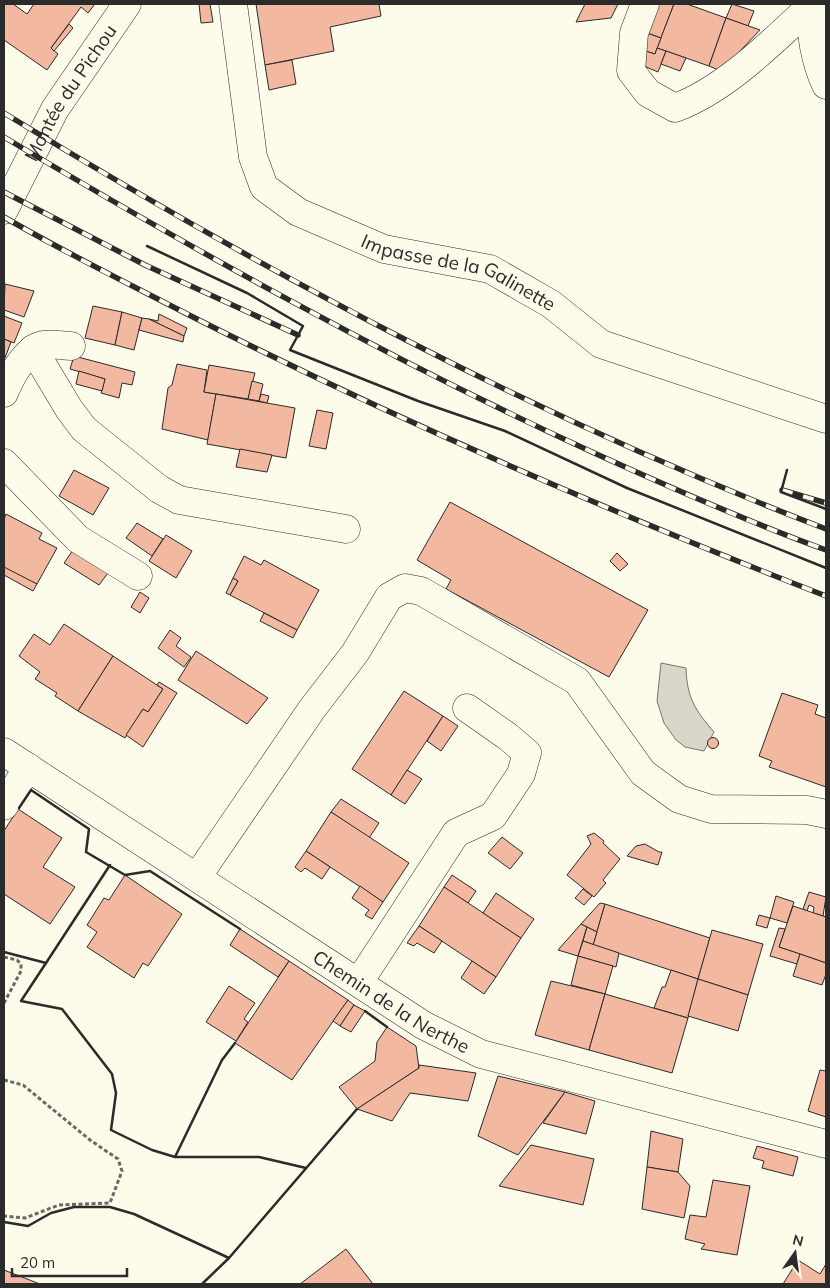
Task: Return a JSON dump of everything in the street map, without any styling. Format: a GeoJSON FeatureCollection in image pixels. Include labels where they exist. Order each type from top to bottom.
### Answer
{"type":"FeatureCollection","features":[{"type":"Feature","properties":{"kind":"street","name":"Montée du Pichou"},"geometry":{"type":"LineString","coordinates":[[4,210],[55,109],[127,4]]}},
{"type":"Feature","properties":{"kind":"street","name":"Impasse de la Galinette"},"geometry":{"type":"LineString","coordinates":[[233,4],[253,157],[264,186],[298,212],[384,249],[490,268],[551,304],[601,344],[826,419]]}},
{"type":"Feature","properties":{"kind":"street"},"geometry":{"type":"LineString","coordinates":[[645,4],[634,33],[631,71],[648,93],[676,108],[699,100],[766,46],[811,5],[819,33],[821,75],[826,85]]}},
{"type":"Feature","properties":{"kind":"street"},"geometry":{"type":"LineString","coordinates":[[4,394],[11,375],[33,350],[44,344],[71,346]]}},
{"type":"Feature","properties":{"kind":"street"},"geometry":{"type":"LineString","coordinates":[[33,350],[69,409],[84,429],[159,490],[179,500],[346,529]]}},
{"type":"Feature","properties":{"kind":"street"},"geometry":{"type":"LineString","coordinates":[[4,463],[78,539],[138,576]]}},
{"type":"Feature","properties":{"kind":"street"},"geometry":{"type":"LineString","coordinates":[[197,877],[312,709],[355,653],[388,597],[405,588],[420,592],[577,681],[643,773],[679,799],[711,809],[807,810],[826,814]]}},
{"type":"Feature","properties":{"kind":"street"},"geometry":{"type":"LineString","coordinates":[[359,982],[456,833],[493,816],[521,774],[527,754],[507,736],[467,708]]}},
{"type":"Feature","properties":{"kind":"street","name":"Chemin de la Nerthe"},"geometry":{"type":"LineString","coordinates":[[4,752],[423,1025],[481,1054],[826,1144]]}},
{"type":"Feature","properties":{"kind":"street"},"geometry":{"type":"LineString","coordinates":[[4,806],[28,767]]}},
{"type":"Feature","properties":{"kind":"path"},"geometry":{"type":"LineString","coordinates":[[4,957],[16,960],[21,964],[22,971],[4,1003]]}},
{"type":"Feature","properties":{"kind":"path"},"geometry":{"type":"LineString","coordinates":[[4,1080],[23,1085],[90,1140],[118,1159],[122,1171],[110,1203],[59,1205],[25,1218],[4,1216]]}},
{"type":"Feature","properties":{"kind":"shaded area"},"geometry":{"type":"Polygon","coordinates":[[[661,663],[686,668],[688,688],[693,703],[714,732],[704,751],[685,747],[676,740],[664,723],[657,701],[661,663]]]}},
{"type":"Feature","properties":{"kind":"building"},"geometry":{"type":"Polygon","coordinates":[[[4,4],[13,4],[27,14],[34,4],[95,4],[88,13],[81,7],[51,48],[58,54],[47,70],[4,40],[4,4]]]}},
{"type":"Feature","properties":{"kind":"building"},"geometry":{"type":"Polygon","coordinates":[[[199,4],[210,4],[213,22],[201,23],[199,4]]]}},
{"type":"Feature","properties":{"kind":"building"},"geometry":{"type":"Polygon","coordinates":[[[256,4],[379,4],[381,16],[330,27],[334,51],[265,65],[256,4]]]}},
{"type":"Feature","properties":{"kind":"building"},"geometry":{"type":"Polygon","coordinates":[[[585,4],[618,4],[611,18],[576,22],[585,4]]]}},
{"type":"Feature","properties":{"kind":"building"},"geometry":{"type":"Polygon","coordinates":[[[658,4],[674,4],[661,38],[647,33],[658,4]]]}},
{"type":"Feature","properties":{"kind":"building"},"geometry":{"type":"Polygon","coordinates":[[[674,4],[687,4],[726,18],[709,66],[657,48],[674,4]]]}},
{"type":"Feature","properties":{"kind":"building"},"geometry":{"type":"Polygon","coordinates":[[[732,4],[754,11],[748,26],[726,18],[732,4]]]}},
{"type":"Feature","properties":{"kind":"building"},"geometry":{"type":"Polygon","coordinates":[[[726,18],[760,30],[721,71],[709,66],[726,18]]]}},
{"type":"Feature","properties":{"kind":"building"},"geometry":{"type":"Polygon","coordinates":[[[69,24],[73,28],[54,51],[51,48],[69,24]]]}},
{"type":"Feature","properties":{"kind":"building"},"geometry":{"type":"Polygon","coordinates":[[[647,33],[661,38],[655,54],[642,50],[647,33]]]}},
{"type":"Feature","properties":{"kind":"building"},"geometry":{"type":"Polygon","coordinates":[[[657,48],[666,51],[658,72],[646,67],[642,50],[655,54],[657,48]]]}},
{"type":"Feature","properties":{"kind":"building"},"geometry":{"type":"Polygon","coordinates":[[[666,51],[686,58],[680,71],[661,64],[666,51]]]}},
{"type":"Feature","properties":{"kind":"building"},"geometry":{"type":"Polygon","coordinates":[[[292,60],[296,84],[269,90],[265,65],[292,60]]]}},
{"type":"Feature","properties":{"kind":"building"},"geometry":{"type":"Polygon","coordinates":[[[5,284],[34,291],[24,317],[4,310],[5,284]]]}},
{"type":"Feature","properties":{"kind":"building"},"geometry":{"type":"Polygon","coordinates":[[[93,306],[122,312],[115,345],[85,338],[93,306]]]}},
{"type":"Feature","properties":{"kind":"building"},"geometry":{"type":"Polygon","coordinates":[[[122,312],[142,318],[134,350],[115,345],[122,312]]]}},
{"type":"Feature","properties":{"kind":"building"},"geometry":{"type":"Polygon","coordinates":[[[159,314],[187,328],[184,336],[149,319],[158,321],[159,314]]]}},
{"type":"Feature","properties":{"kind":"building"},"geometry":{"type":"Polygon","coordinates":[[[4,316],[22,323],[14,343],[4,339],[4,316]]]}},
{"type":"Feature","properties":{"kind":"building"},"geometry":{"type":"Polygon","coordinates":[[[142,318],[149,319],[184,336],[183,342],[139,330],[142,318]]]}},
{"type":"Feature","properties":{"kind":"building"},"geometry":{"type":"Polygon","coordinates":[[[4,339],[11,342],[5,358],[4,357],[4,339]]]}},
{"type":"Feature","properties":{"kind":"building"},"geometry":{"type":"Polygon","coordinates":[[[74,356],[135,372],[132,385],[122,383],[119,398],[101,393],[105,379],[70,369],[74,356]]]}},
{"type":"Feature","properties":{"kind":"building"},"geometry":{"type":"Polygon","coordinates":[[[177,364],[207,370],[204,392],[216,394],[208,440],[162,429],[168,388],[172,385],[177,364]]]}},
{"type":"Feature","properties":{"kind":"building"},"geometry":{"type":"Polygon","coordinates":[[[209,365],[255,373],[248,399],[204,392],[209,365]]]}},
{"type":"Feature","properties":{"kind":"building"},"geometry":{"type":"Polygon","coordinates":[[[79,371],[105,379],[102,391],[76,384],[79,371]]]}},
{"type":"Feature","properties":{"kind":"building"},"geometry":{"type":"Polygon","coordinates":[[[252,381],[263,384],[259,401],[248,399],[252,381]]]}},
{"type":"Feature","properties":{"kind":"building"},"geometry":{"type":"Polygon","coordinates":[[[216,394],[295,408],[286,458],[207,444],[216,394]]]}},
{"type":"Feature","properties":{"kind":"building"},"geometry":{"type":"Polygon","coordinates":[[[261,394],[269,396],[267,403],[259,401],[261,394]]]}},
{"type":"Feature","properties":{"kind":"building"},"geometry":{"type":"Polygon","coordinates":[[[317,410],[333,413],[326,449],[309,446],[317,410]]]}},
{"type":"Feature","properties":{"kind":"building"},"geometry":{"type":"Polygon","coordinates":[[[240,449],[272,455],[267,472],[236,467],[240,449]]]}},
{"type":"Feature","properties":{"kind":"building"},"geometry":{"type":"Polygon","coordinates":[[[74,470],[109,488],[93,515],[59,496],[74,470]]]}},
{"type":"Feature","properties":{"kind":"building"},"geometry":{"type":"Polygon","coordinates":[[[450,502],[648,610],[609,677],[446,589],[451,580],[417,560],[450,502]]]}},
{"type":"Feature","properties":{"kind":"building"},"geometry":{"type":"Polygon","coordinates":[[[6,514],[42,533],[39,539],[57,548],[37,584],[4,569],[4,519],[6,514]]]}},
{"type":"Feature","properties":{"kind":"building"},"geometry":{"type":"Polygon","coordinates":[[[137,523],[163,539],[152,556],[126,538],[137,523]]]}},
{"type":"Feature","properties":{"kind":"building"},"geometry":{"type":"Polygon","coordinates":[[[166,535],[192,551],[176,578],[149,561],[166,535]]]}},
{"type":"Feature","properties":{"kind":"building"},"geometry":{"type":"Polygon","coordinates":[[[73,550],[108,573],[99,585],[64,563],[73,550]]]}},
{"type":"Feature","properties":{"kind":"building"},"geometry":{"type":"Polygon","coordinates":[[[617,553],[628,564],[620,571],[610,561],[617,553]]]}},
{"type":"Feature","properties":{"kind":"building"},"geometry":{"type":"Polygon","coordinates":[[[244,556],[261,565],[264,560],[319,590],[297,630],[230,595],[238,581],[233,578],[244,556]]]}},
{"type":"Feature","properties":{"kind":"building"},"geometry":{"type":"Polygon","coordinates":[[[4,567],[37,584],[33,591],[4,575],[4,567]]]}},
{"type":"Feature","properties":{"kind":"building"},"geometry":{"type":"Polygon","coordinates":[[[233,578],[238,581],[230,595],[226,593],[233,578]]]}},
{"type":"Feature","properties":{"kind":"building"},"geometry":{"type":"Polygon","coordinates":[[[140,592],[149,598],[140,613],[131,607],[140,592]]]}},
{"type":"Feature","properties":{"kind":"building"},"geometry":{"type":"Polygon","coordinates":[[[264,613],[297,630],[293,638],[260,621],[264,613]]]}},
{"type":"Feature","properties":{"kind":"building"},"geometry":{"type":"Polygon","coordinates":[[[64,624],[113,656],[78,711],[55,696],[57,693],[35,679],[40,672],[19,656],[34,634],[50,645],[64,624]]]}},
{"type":"Feature","properties":{"kind":"building"},"geometry":{"type":"Polygon","coordinates":[[[170,630],[181,638],[176,646],[191,657],[184,667],[158,648],[170,630]]]}},
{"type":"Feature","properties":{"kind":"building"},"geometry":{"type":"Polygon","coordinates":[[[196,651],[268,698],[247,724],[178,680],[196,651]]]}},
{"type":"Feature","properties":{"kind":"building"},"geometry":{"type":"Polygon","coordinates":[[[113,656],[163,689],[148,712],[143,709],[125,738],[78,711],[113,656]]]}},
{"type":"Feature","properties":{"kind":"building"},"geometry":{"type":"Polygon","coordinates":[[[159,682],[177,693],[143,747],[126,735],[143,709],[148,712],[163,689],[157,685],[159,682]]]}},
{"type":"Feature","properties":{"kind":"building"},"geometry":{"type":"Polygon","coordinates":[[[404,691],[443,716],[391,795],[352,769],[404,691]]]}},
{"type":"Feature","properties":{"kind":"building"},"geometry":{"type":"Polygon","coordinates":[[[782,693],[818,705],[815,714],[826,718],[826,787],[769,767],[772,761],[759,756],[782,693]]]}},
{"type":"Feature","properties":{"kind":"building"},"geometry":{"type":"Polygon","coordinates":[[[443,716],[458,726],[441,751],[427,741],[443,716]]]}},
{"type":"Feature","properties":{"kind":"building"},"geometry":{"type":"Polygon","coordinates":[[[713,737],[719,743],[713,749],[707,743],[713,737]]]}},
{"type":"Feature","properties":{"kind":"building"},"geometry":{"type":"Polygon","coordinates":[[[407,770],[422,779],[405,804],[391,795],[407,770]]]}},
{"type":"Feature","properties":{"kind":"building"},"geometry":{"type":"Polygon","coordinates":[[[341,799],[379,823],[369,838],[331,812],[341,799]]]}},
{"type":"Feature","properties":{"kind":"building"},"geometry":{"type":"Polygon","coordinates":[[[18,809],[62,838],[43,867],[75,887],[50,924],[4,894],[4,831],[18,809]]]}},
{"type":"Feature","properties":{"kind":"building"},"geometry":{"type":"Polygon","coordinates":[[[331,812],[409,863],[383,902],[306,851],[331,812]]]}},
{"type":"Feature","properties":{"kind":"building"},"geometry":{"type":"Polygon","coordinates":[[[594,833],[620,859],[603,880],[606,883],[594,897],[567,875],[591,844],[587,836],[594,833]]]}},
{"type":"Feature","properties":{"kind":"building"},"geometry":{"type":"Polygon","coordinates":[[[502,837],[523,853],[510,869],[488,853],[502,837]]]}},
{"type":"Feature","properties":{"kind":"building"},"geometry":{"type":"Polygon","coordinates":[[[645,844],[662,852],[658,865],[627,856],[636,846],[645,844]]]}},
{"type":"Feature","properties":{"kind":"building"},"geometry":{"type":"Polygon","coordinates":[[[306,851],[330,867],[322,879],[305,868],[301,872],[295,867],[306,851]]]}},
{"type":"Feature","properties":{"kind":"building"},"geometry":{"type":"Polygon","coordinates":[[[125,875],[182,914],[148,966],[143,963],[134,978],[87,947],[97,932],[87,925],[104,898],[109,900],[125,875]]]}},
{"type":"Feature","properties":{"kind":"building"},"geometry":{"type":"Polygon","coordinates":[[[452,875],[476,891],[468,903],[444,887],[452,875]]]}},
{"type":"Feature","properties":{"kind":"building"},"geometry":{"type":"Polygon","coordinates":[[[360,886],[383,902],[372,919],[365,915],[369,910],[352,898],[360,886]]]}},
{"type":"Feature","properties":{"kind":"building"},"geometry":{"type":"Polygon","coordinates":[[[444,887],[521,938],[496,977],[419,926],[444,887]]]}},
{"type":"Feature","properties":{"kind":"building"},"geometry":{"type":"Polygon","coordinates":[[[583,889],[592,896],[584,905],[575,898],[583,889]]]}},
{"type":"Feature","properties":{"kind":"building"},"geometry":{"type":"Polygon","coordinates":[[[809,892],[826,897],[823,916],[813,913],[814,907],[809,905],[807,911],[803,909],[809,892]]]}},
{"type":"Feature","properties":{"kind":"building"},"geometry":{"type":"Polygon","coordinates":[[[496,893],[534,919],[521,938],[483,913],[496,893]]]}},
{"type":"Feature","properties":{"kind":"building"},"geometry":{"type":"Polygon","coordinates":[[[776,896],[794,902],[787,923],[770,918],[776,896]]]}},
{"type":"Feature","properties":{"kind":"building"},"geometry":{"type":"Polygon","coordinates":[[[600,903],[605,904],[597,932],[581,924],[600,903]]]}},
{"type":"Feature","properties":{"kind":"building"},"geometry":{"type":"Polygon","coordinates":[[[605,904],[710,938],[698,979],[593,945],[605,904]]]}},
{"type":"Feature","properties":{"kind":"building"},"geometry":{"type":"Polygon","coordinates":[[[793,906],[826,917],[826,963],[779,947],[793,906]]]}},
{"type":"Feature","properties":{"kind":"building"},"geometry":{"type":"Polygon","coordinates":[[[759,915],[770,918],[767,928],[756,925],[759,915]]]}},
{"type":"Feature","properties":{"kind":"building"},"geometry":{"type":"Polygon","coordinates":[[[581,924],[587,927],[578,956],[558,950],[581,924]]]}},
{"type":"Feature","properties":{"kind":"building"},"geometry":{"type":"Polygon","coordinates":[[[419,926],[442,941],[434,953],[417,943],[414,946],[407,943],[419,926]]]}},
{"type":"Feature","properties":{"kind":"building"},"geometry":{"type":"Polygon","coordinates":[[[587,927],[597,932],[593,945],[583,941],[587,927]]]}},
{"type":"Feature","properties":{"kind":"building"},"geometry":{"type":"Polygon","coordinates":[[[779,928],[785,929],[779,947],[800,954],[797,964],[770,956],[779,928]]]}},
{"type":"Feature","properties":{"kind":"building"},"geometry":{"type":"Polygon","coordinates":[[[240,929],[289,961],[278,977],[230,945],[240,929]]]}},
{"type":"Feature","properties":{"kind":"building"},"geometry":{"type":"Polygon","coordinates":[[[712,930],[763,944],[748,995],[698,979],[712,930]]]}},
{"type":"Feature","properties":{"kind":"building"},"geometry":{"type":"Polygon","coordinates":[[[583,941],[619,953],[616,967],[578,956],[583,941]]]}},
{"type":"Feature","properties":{"kind":"building"},"geometry":{"type":"Polygon","coordinates":[[[800,954],[826,963],[826,974],[822,985],[793,976],[800,954]]]}},
{"type":"Feature","properties":{"kind":"building"},"geometry":{"type":"Polygon","coordinates":[[[578,956],[613,966],[605,994],[571,985],[578,956]]]}},
{"type":"Feature","properties":{"kind":"building"},"geometry":{"type":"Polygon","coordinates":[[[289,961],[348,1000],[292,1080],[235,1043],[289,961]]]}},
{"type":"Feature","properties":{"kind":"building"},"geometry":{"type":"Polygon","coordinates":[[[472,961],[496,977],[484,994],[461,978],[472,961]]]}},
{"type":"Feature","properties":{"kind":"building"},"geometry":{"type":"Polygon","coordinates":[[[671,970],[698,979],[688,1018],[654,1008],[671,970]]]}},
{"type":"Feature","properties":{"kind":"building"},"geometry":{"type":"Polygon","coordinates":[[[698,979],[748,995],[738,1031],[688,1016],[698,979]]]}},
{"type":"Feature","properties":{"kind":"building"},"geometry":{"type":"Polygon","coordinates":[[[551,981],[605,994],[589,1050],[535,1035],[551,981]]]}},
{"type":"Feature","properties":{"kind":"building"},"geometry":{"type":"Polygon","coordinates":[[[229,986],[255,1003],[244,1019],[248,1022],[236,1041],[206,1022],[229,986]]]}},
{"type":"Feature","properties":{"kind":"building"},"geometry":{"type":"Polygon","coordinates":[[[605,994],[688,1018],[672,1073],[589,1050],[605,994]]]}},
{"type":"Feature","properties":{"kind":"building"},"geometry":{"type":"Polygon","coordinates":[[[348,1000],[354,1005],[340,1026],[333,1021],[348,1000]]]}},
{"type":"Feature","properties":{"kind":"building"},"geometry":{"type":"Polygon","coordinates":[[[354,1005],[365,1011],[351,1032],[340,1026],[354,1005]]]}},
{"type":"Feature","properties":{"kind":"building"},"geometry":{"type":"Polygon","coordinates":[[[387,1027],[416,1046],[419,1068],[357,1109],[339,1087],[375,1061],[377,1042],[387,1027]]]}},
{"type":"Feature","properties":{"kind":"building"},"geometry":{"type":"Polygon","coordinates":[[[419,1065],[476,1073],[468,1101],[410,1093],[392,1121],[357,1109],[419,1068],[419,1065]]]}},
{"type":"Feature","properties":{"kind":"building"},"geometry":{"type":"Polygon","coordinates":[[[820,1070],[826,1071],[826,1117],[808,1111],[820,1070]]]}},
{"type":"Feature","properties":{"kind":"building"},"geometry":{"type":"Polygon","coordinates":[[[498,1076],[565,1092],[518,1155],[478,1136],[498,1076]]]}},
{"type":"Feature","properties":{"kind":"building"},"geometry":{"type":"Polygon","coordinates":[[[565,1092],[595,1101],[586,1134],[543,1123],[565,1092]]]}},
{"type":"Feature","properties":{"kind":"building"},"geometry":{"type":"Polygon","coordinates":[[[651,1131],[683,1139],[678,1172],[647,1167],[651,1131]]]}},
{"type":"Feature","properties":{"kind":"building"},"geometry":{"type":"Polygon","coordinates":[[[531,1145],[594,1159],[583,1205],[499,1186],[531,1145]]]}},
{"type":"Feature","properties":{"kind":"building"},"geometry":{"type":"Polygon","coordinates":[[[757,1146],[798,1157],[793,1176],[762,1168],[764,1161],[753,1158],[757,1146]]]}},
{"type":"Feature","properties":{"kind":"building"},"geometry":{"type":"Polygon","coordinates":[[[647,1167],[678,1172],[690,1186],[684,1218],[642,1209],[647,1167]]]}},
{"type":"Feature","properties":{"kind":"building"},"geometry":{"type":"Polygon","coordinates":[[[713,1180],[750,1186],[737,1255],[701,1249],[705,1244],[685,1239],[690,1215],[706,1217],[713,1180]]]}},
{"type":"Feature","properties":{"kind":"building"},"geometry":{"type":"Polygon","coordinates":[[[346,1249],[373,1284],[300,1284],[346,1249]]]}},
{"type":"Feature","properties":{"kind":"building"},"geometry":{"type":"Polygon","coordinates":[[[798,1260],[820,1274],[826,1264],[826,1284],[783,1284],[798,1260]]]}},
{"type":"Feature","properties":{"kind":"building"},"geometry":{"type":"Polygon","coordinates":[[[4,1270],[40,1284],[4,1284],[4,1270]]]}},
{"type":"Feature","properties":{"kind":"railway"},"geometry":{"type":"LineString","coordinates":[[4,113],[203,230],[406,340],[613,440],[719,486],[826,529]]}},
{"type":"Feature","properties":{"kind":"railway"},"geometry":{"type":"LineString","coordinates":[[4,137],[220,262],[441,380],[650,478],[826,550]]}},
{"type":"Feature","properties":{"kind":"railway"},"geometry":{"type":"LineString","coordinates":[[4,192],[145,265],[298,335]]}},
{"type":"Feature","properties":{"kind":"railway"},"geometry":{"type":"LineString","coordinates":[[4,217],[189,315],[425,428],[584,498],[826,596]]}},
{"type":"Feature","properties":{"kind":"railway"},"geometry":{"type":"LineString","coordinates":[[782,490],[826,503]]}},
{"type":"Feature","properties":{"kind":"wall"},"geometry":{"type":"LineString","coordinates":[[147,246],[247,293],[303,326],[290,350],[418,401],[505,431],[627,488],[826,568]]}},
{"type":"Feature","properties":{"kind":"wall"},"geometry":{"type":"LineString","coordinates":[[787,470],[781,492],[826,509]]}},
{"type":"Feature","properties":{"kind":"wall"},"geometry":{"type":"LineString","coordinates":[[19,808],[31,790],[89,829],[86,852],[125,875],[150,871],[240,929]]}},
{"type":"Feature","properties":{"kind":"wall"},"geometry":{"type":"LineString","coordinates":[[46,963],[110,865]]}},
{"type":"Feature","properties":{"kind":"wall"},"geometry":{"type":"LineString","coordinates":[[4,952],[46,963],[21,1001],[62,1009],[112,1074],[116,1093],[111,1130],[152,1150],[175,1157],[259,1157],[306,1168]]}},
{"type":"Feature","properties":{"kind":"wall"},"geometry":{"type":"LineString","coordinates":[[365,1011],[387,1027]]}},
{"type":"Feature","properties":{"kind":"wall"},"geometry":{"type":"LineString","coordinates":[[175,1157],[222,1060],[235,1043]]}},
{"type":"Feature","properties":{"kind":"wall"},"geometry":{"type":"LineString","coordinates":[[202,1284],[229,1258],[357,1109]]}},
{"type":"Feature","properties":{"kind":"wall"},"geometry":{"type":"LineString","coordinates":[[4,1222],[28,1226],[51,1213],[74,1207],[110,1207],[134,1214],[229,1258]]}}]}
